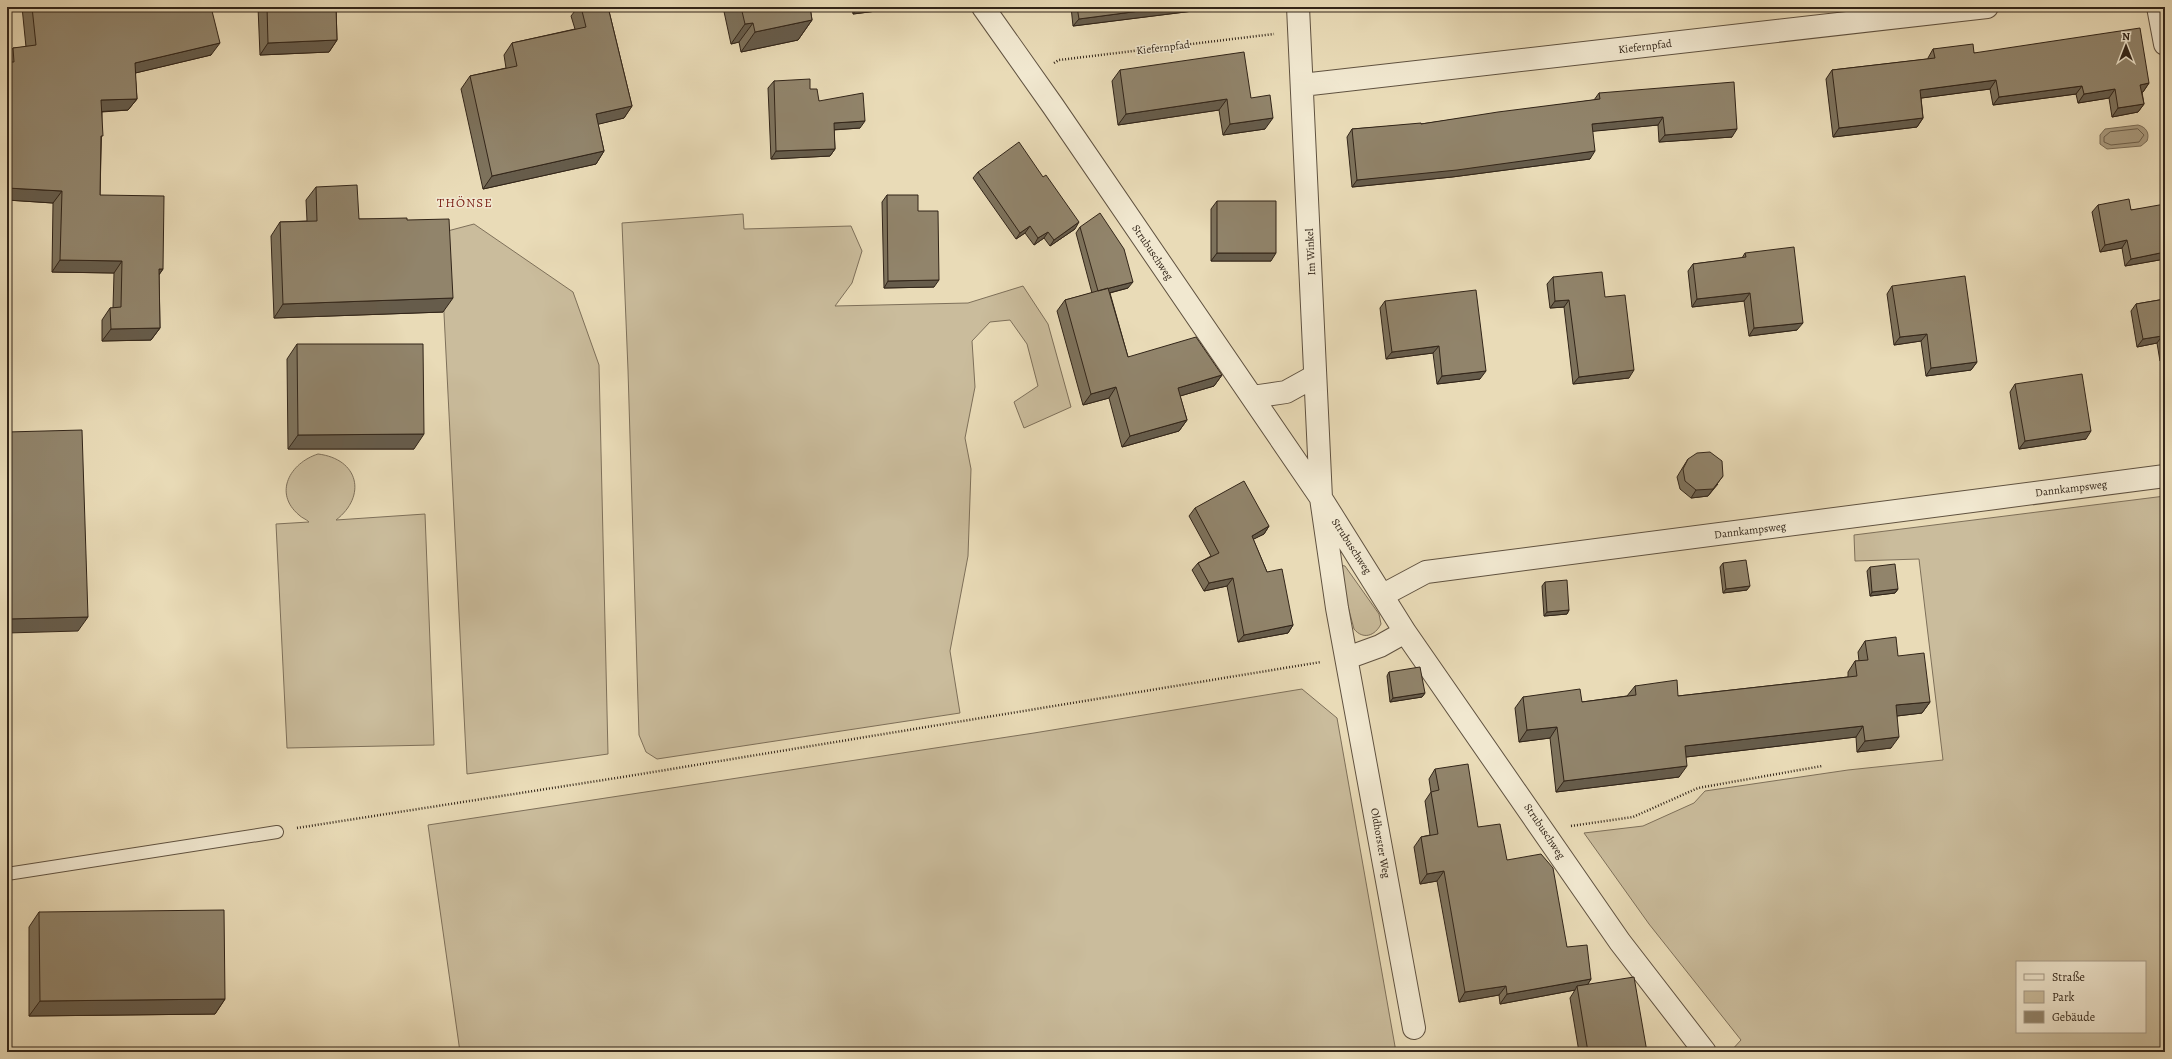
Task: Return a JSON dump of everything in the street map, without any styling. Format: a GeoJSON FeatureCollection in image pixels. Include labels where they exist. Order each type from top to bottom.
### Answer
{"type":"FeatureCollection","features":[{"type":"Feature","properties":{"kind":"street","name":"Strubuschweg"},"geometry":{"type":"LineString","coordinates":[[982,7],[1032,77],[1321,498],[1383,595]]}},
{"type":"Feature","properties":{"kind":"street","name":"Im Winkel"},"geometry":{"type":"LineString","coordinates":[[1298,7],[1321,498]]}},
{"type":"Feature","properties":{"kind":"street","name":"Kiefernpfad"},"geometry":{"type":"LineString","coordinates":[[1302,85],[1987,7]]}},
{"type":"Feature","properties":{"kind":"street"},"geometry":{"type":"LineString","coordinates":[[2158,7],[2165,44]]}},
{"type":"Feature","properties":{"kind":"street"},"geometry":{"type":"LineString","coordinates":[[1252,397],[1286,392],[1315,376]]}},
{"type":"Feature","properties":{"kind":"street","name":"Dannkampsweg"},"geometry":{"type":"LineString","coordinates":[[1383,595],[1426,572],[2165,476]]}},
{"type":"Feature","properties":{"kind":"street","name":"Strubuschweg"},"geometry":{"type":"LineString","coordinates":[[1321,498],[1337,608]]}},
{"type":"Feature","properties":{"kind":"street"},"geometry":{"type":"LineString","coordinates":[[1347,658],[1380,646],[1405,632],[1383,595]]}},
{"type":"Feature","properties":{"kind":"street","name":"Oldhorster Weg"},"geometry":{"type":"LineString","coordinates":[[1337,608],[1414,1028]]}},
{"type":"Feature","properties":{"kind":"street","name":"Strubuschweg"},"geometry":{"type":"LineString","coordinates":[[1405,632],[1544,830],[1620,942],[1705,1052]]}},
{"type":"Feature","properties":{"kind":"lane"},"geometry":{"type":"LineString","coordinates":[[7,874],[277,832]]}},
{"type":"Feature","properties":{"kind":"path","name":"Kiefernpfad"},"geometry":{"type":"LineString","coordinates":[[1032,77],[1059,60],[1299,31]]}},
{"type":"Feature","properties":{"kind":"path"},"geometry":{"type":"LineString","coordinates":[[277,832],[629,776],[1347,658]]}},
{"type":"Feature","properties":{"kind":"path"},"geometry":{"type":"LineString","coordinates":[[1544,830],[1633,817],[1698,788],[1822,766]]}},
{"type":"Feature","properties":{"kind":"green space"},"geometry":{"type":"Polygon","coordinates":[[[743,214],[744,229],[851,226],[862,251],[852,283],[835,306],[968,303],[1023,286],[1048,324],[1071,407],[1024,428],[1014,402],[1038,386],[1027,344],[1010,320],[990,322],[972,341],[975,387],[965,438],[971,469],[968,556],[950,651],[960,713],[657,759],[646,752],[639,735],[622,223],[743,214]]]}},
{"type":"Feature","properties":{"kind":"green space"},"geometry":{"type":"Polygon","coordinates":[[[474,224],[573,292],[599,365],[608,754],[467,774],[440,233],[474,224]]]}},
{"type":"Feature","properties":{"kind":"green space"},"geometry":{"type":"Polygon","coordinates":[[[318,454],[332,457],[342,463],[350,471],[354,480],[355,490],[352,500],[346,510],[336,520],[425,514],[434,745],[287,748],[276,524],[309,522],[300,516],[291,506],[287,497],[286,488],[293,471],[308,458],[318,454]]]}},
{"type":"Feature","properties":{"kind":"green space"},"geometry":{"type":"Polygon","coordinates":[[[2165,496],[2165,1052],[1730,1052],[1741,1040],[1649,924],[1584,833],[1643,826],[1694,803],[1705,791],[1848,770],[1943,760],[1919,559],[1855,561],[1854,535],[2165,496]]]}},
{"type":"Feature","properties":{"kind":"green space"},"geometry":{"type":"Polygon","coordinates":[[[1340,565],[1345,566],[1379,614],[1381,624],[1372,634],[1361,635],[1354,629],[1338,569],[1340,565]]]}},
{"type":"Feature","properties":{"kind":"green space"},"geometry":{"type":"Polygon","coordinates":[[[1302,689],[1337,718],[1396,1052],[460,1052],[428,825],[1034,733],[1302,689]]]}},
{"type":"Feature","properties":{"kind":"water"},"geometry":{"type":"Polygon","coordinates":[[[2138,125],[2145,129],[2148,133],[2147,141],[2141,146],[2107,149],[2100,144],[2100,135],[2105,129],[2138,125]]]}},
{"type":"Feature","properties":{"kind":"building"},"geometry":{"type":"Polygon","coordinates":[[[32,7],[211,7],[220,43],[135,63],[137,99],[101,100],[103,136],[101,136],[100,195],[164,196],[163,269],[159,269],[160,328],[111,329],[110,308],[121,307],[122,261],[60,260],[62,191],[7,188],[7,62],[14,62],[13,48],[36,45],[32,7]]]}},
{"type":"Feature","properties":{"kind":"building"},"geometry":{"type":"Polygon","coordinates":[[[267,7],[336,7],[337,40],[268,43],[267,7]]]}},
{"type":"Feature","properties":{"kind":"building"},"geometry":{"type":"Polygon","coordinates":[[[581,7],[608,7],[632,106],[596,114],[604,151],[492,176],[470,76],[517,66],[512,43],[586,27],[581,7]]]}},
{"type":"Feature","properties":{"kind":"building"},"geometry":{"type":"Polygon","coordinates":[[[741,7],[810,7],[812,20],[755,32],[753,23],[745,24],[741,7]]]}},
{"type":"Feature","properties":{"kind":"building"},"geometry":{"type":"Polygon","coordinates":[[[1077,7],[1170,7],[1079,19],[1077,7]]]}},
{"type":"Feature","properties":{"kind":"building"},"geometry":{"type":"Polygon","coordinates":[[[2140,28],[2149,83],[2140,85],[2144,104],[2118,108],[2115,89],[2084,94],[2082,86],[1999,97],[1996,80],[1920,90],[1923,118],[1839,128],[1832,70],[1935,58],[1933,49],[1973,44],[1974,53],[2140,28]]]}},
{"type":"Feature","properties":{"kind":"building"},"geometry":{"type":"Polygon","coordinates":[[[1244,52],[1251,98],[1270,95],[1273,118],[1230,124],[1227,99],[1126,114],[1120,70],[1244,52]]]}},
{"type":"Feature","properties":{"kind":"building"},"geometry":{"type":"Polygon","coordinates":[[[810,79],[810,89],[817,89],[819,101],[863,93],[865,121],[834,123],[835,149],[776,151],[774,81],[810,79]]]}},
{"type":"Feature","properties":{"kind":"building"},"geometry":{"type":"Polygon","coordinates":[[[1734,82],[1737,129],[1665,135],[1663,117],[1592,124],[1595,151],[1457,170],[1357,180],[1352,129],[1421,124],[1498,112],[1600,99],[1599,93],[1734,82]]]}},
{"type":"Feature","properties":{"kind":"building"},"geometry":{"type":"Polygon","coordinates":[[[1019,142],[1043,177],[1046,175],[1079,222],[1054,240],[1048,232],[1038,238],[1030,226],[1020,233],[978,172],[1019,142]]]}},
{"type":"Feature","properties":{"kind":"building"},"geometry":{"type":"Polygon","coordinates":[[[357,185],[359,219],[449,219],[453,298],[283,304],[280,222],[317,221],[316,187],[357,185]]]}},
{"type":"Feature","properties":{"kind":"building"},"geometry":{"type":"Polygon","coordinates":[[[887,195],[918,195],[918,211],[938,211],[939,280],[888,281],[887,195]]]}},
{"type":"Feature","properties":{"kind":"building"},"geometry":{"type":"Polygon","coordinates":[[[2129,199],[2131,210],[2165,204],[2165,252],[2131,259],[2127,240],[2105,245],[2098,205],[2129,199]]]}},
{"type":"Feature","properties":{"kind":"building"},"geometry":{"type":"Polygon","coordinates":[[[1217,201],[1276,201],[1276,253],[1217,253],[1217,201]]]}},
{"type":"Feature","properties":{"kind":"building"},"geometry":{"type":"Polygon","coordinates":[[[1100,213],[1124,249],[1133,282],[1098,291],[1080,227],[1100,213]]]}},
{"type":"Feature","properties":{"kind":"building"},"geometry":{"type":"Polygon","coordinates":[[[1794,247],[1803,323],[1754,328],[1750,293],[1697,299],[1693,264],[1746,257],[1745,253],[1794,247]]]}},
{"type":"Feature","properties":{"kind":"building"},"geometry":{"type":"Polygon","coordinates":[[[1602,272],[1605,297],[1625,295],[1634,370],[1579,377],[1569,300],[1555,301],[1553,277],[1602,272]]]}},
{"type":"Feature","properties":{"kind":"building"},"geometry":{"type":"Polygon","coordinates":[[[1965,276],[1977,362],[1931,368],[1927,334],[1900,337],[1892,286],[1965,276]]]}},
{"type":"Feature","properties":{"kind":"building"},"geometry":{"type":"Polygon","coordinates":[[[1108,288],[1128,357],[1196,337],[1222,375],[1178,388],[1187,420],[1130,436],[1116,387],[1091,394],[1065,300],[1108,288]]]}},
{"type":"Feature","properties":{"kind":"building"},"geometry":{"type":"Polygon","coordinates":[[[1476,290],[1486,371],[1442,376],[1439,346],[1392,352],[1385,301],[1476,290]]]}},
{"type":"Feature","properties":{"kind":"building"},"geometry":{"type":"Polygon","coordinates":[[[2165,299],[2165,351],[2162,336],[2143,339],[2136,304],[2165,299]]]}},
{"type":"Feature","properties":{"kind":"building"},"geometry":{"type":"Polygon","coordinates":[[[297,344],[423,344],[424,434],[298,435],[297,344]]]}},
{"type":"Feature","properties":{"kind":"building"},"geometry":{"type":"Polygon","coordinates":[[[2082,374],[2091,431],[2025,441],[2015,384],[2082,374]]]}},
{"type":"Feature","properties":{"kind":"building"},"geometry":{"type":"Polygon","coordinates":[[[82,430],[88,617],[7,619],[7,432],[82,430]]]}},
{"type":"Feature","properties":{"kind":"building"},"geometry":{"type":"Polygon","coordinates":[[[1710,452],[1722,461],[1723,476],[1713,489],[1696,490],[1685,481],[1683,469],[1688,459],[1697,453],[1710,452]]]}},
{"type":"Feature","properties":{"kind":"building"},"geometry":{"type":"Polygon","coordinates":[[[1244,481],[1269,526],[1252,536],[1267,572],[1282,569],[1293,625],[1244,635],[1233,578],[1209,583],[1198,563],[1219,553],[1195,508],[1244,481]]]}},
{"type":"Feature","properties":{"kind":"building"},"geometry":{"type":"Polygon","coordinates":[[[1746,560],[1750,586],[1726,589],[1723,563],[1746,560]]]}},
{"type":"Feature","properties":{"kind":"building"},"geometry":{"type":"Polygon","coordinates":[[[1895,564],[1898,589],[1872,592],[1870,567],[1895,564]]]}},
{"type":"Feature","properties":{"kind":"building"},"geometry":{"type":"Polygon","coordinates":[[[1567,580],[1569,610],[1547,612],[1545,582],[1567,580]]]}},
{"type":"Feature","properties":{"kind":"building"},"geometry":{"type":"Polygon","coordinates":[[[1896,637],[1898,656],[1924,653],[1930,702],[1896,705],[1899,737],[1865,741],[1863,726],[1685,746],[1687,766],[1564,781],[1557,727],[1527,730],[1523,697],[1580,689],[1582,702],[1636,695],[1635,686],[1677,680],[1678,696],[1857,676],[1855,661],[1868,660],[1865,641],[1896,637]]]}},
{"type":"Feature","properties":{"kind":"building"},"geometry":{"type":"Polygon","coordinates":[[[1420,667],[1425,693],[1393,698],[1389,672],[1420,667]]]}},
{"type":"Feature","properties":{"kind":"building"},"geometry":{"type":"Polygon","coordinates":[[[1468,764],[1478,827],[1500,824],[1507,860],[1541,854],[1553,868],[1567,947],[1587,945],[1591,979],[1507,994],[1506,986],[1465,992],[1444,871],[1427,874],[1421,837],[1438,834],[1431,792],[1439,790],[1435,769],[1468,764]]]}},
{"type":"Feature","properties":{"kind":"building"},"geometry":{"type":"Polygon","coordinates":[[[224,910],[225,999],[40,1001],[39,912],[224,910]]]}},
{"type":"Feature","properties":{"kind":"building"},"geometry":{"type":"Polygon","coordinates":[[[1634,977],[1647,1052],[1588,1052],[1577,986],[1634,977]]]}},
{"type":"Feature","properties":{"kind":"district","name":"THÖNSE"},"geometry":{"type":"Point","coordinates":[465,202]}}]}
